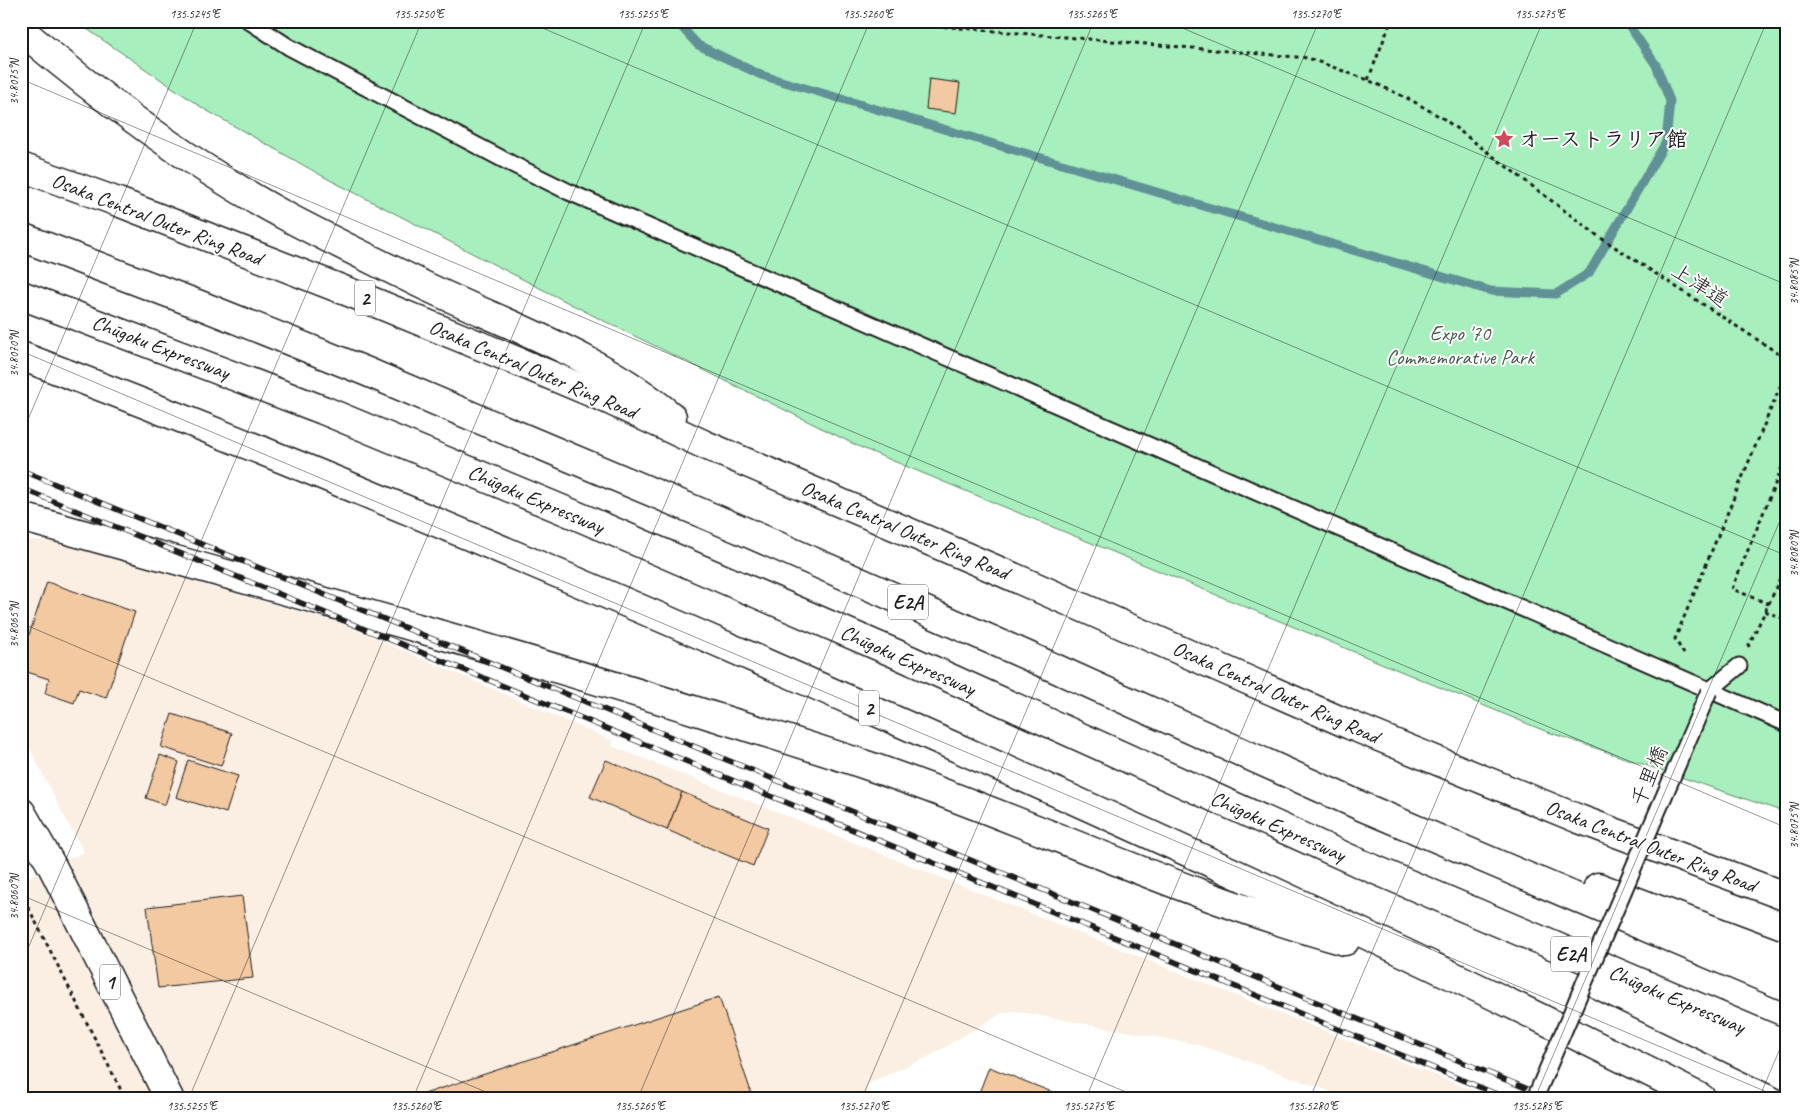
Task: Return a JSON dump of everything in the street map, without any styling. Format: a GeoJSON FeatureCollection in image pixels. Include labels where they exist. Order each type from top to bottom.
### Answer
{"type":"FeatureCollection","features":[{"type":"Feature","properties":{"kind":"main road"},"geometry":{"type":"LineString","coordinates":[[21,30],[61,63],[157,135],[254,198],[425,286],[563,349],[600,369],[654,402],[704,444]]}},
{"type":"Feature","properties":{"kind":"main road","name":"Osaka Central Outer Ring Road"},"geometry":{"type":"LineString","coordinates":[[21,167],[118,202],[364,298],[607,399],[704,444],[1350,725],[1578,819],[1787,897]]}},
{"type":"Feature","properties":{"kind":"main road","name":"E2A"},"geometry":{"type":"LineString","coordinates":[[21,237],[200,305],[365,371],[728,524],[1028,656],[1363,807],[1787,987]]}},
{"type":"Feature","properties":{"kind":"main road","name":"Chūgoku Expressway"},"geometry":{"type":"LineString","coordinates":[[21,294],[323,410],[522,493],[899,655],[1357,862],[1787,1045]]}},
{"type":"Feature","properties":{"kind":"main road","name":"2"},"geometry":{"type":"LineString","coordinates":[[21,356],[242,441],[443,523],[662,617],[1102,812],[1431,965],[1701,1098]]}},
{"type":"Feature","properties":{"kind":"main road"},"geometry":{"type":"LineString","coordinates":[[21,516],[498,651],[812,748],[908,780],[1211,897],[1318,934],[1431,965]]}},
{"type":"Feature","properties":{"kind":"main road"},"geometry":{"type":"LineString","coordinates":[[1363,807],[1456,833],[1787,958]]}},
{"type":"Feature","properties":{"kind":"main road","name":"1"},"geometry":{"type":"LineString","coordinates":[[21,812],[52,866],[168,1098]]}},
{"type":"Feature","properties":{"kind":"main road"},"geometry":{"type":"LineString","coordinates":[[1357,862],[1535,954],[1787,1076]]}},
{"type":"Feature","properties":{"kind":"lane"},"geometry":{"type":"LineString","coordinates":[[249,21],[298,52],[569,192],[1787,724]]}},
{"type":"Feature","properties":{"kind":"lane"},"geometry":{"type":"LineString","coordinates":[[1709,691],[1739,666]]}},
{"type":"Feature","properties":{"kind":"lane","name":"千里橋"},"geometry":{"type":"LineString","coordinates":[[1535,1098],[1709,691]]}},
{"type":"Feature","properties":{"kind":"path","name":"上津道"},"geometry":{"type":"LineString","coordinates":[[880,21],[1308,58],[1368,80],[1412,100],[1444,119],[1618,250],[1787,359]]}},
{"type":"Feature","properties":{"kind":"path"},"geometry":{"type":"LineString","coordinates":[[1368,80],[1391,21]]}},
{"type":"Feature","properties":{"kind":"path"},"geometry":{"type":"LineString","coordinates":[[1780,21],[1787,27]]}},
{"type":"Feature","properties":{"kind":"path"},"geometry":{"type":"LineString","coordinates":[[1709,691],[1675,639],[1787,370]]}},
{"type":"Feature","properties":{"kind":"path"},"geometry":{"type":"LineString","coordinates":[[1769,604],[1732,589],[1787,455]]}},
{"type":"Feature","properties":{"kind":"path"},"geometry":{"type":"LineString","coordinates":[[1739,666],[1769,604],[1787,561]]}},
{"type":"Feature","properties":{"kind":"path"},"geometry":{"type":"LineString","coordinates":[[1765,612],[1787,620]]}},
{"type":"Feature","properties":{"kind":"path"},"geometry":{"type":"LineString","coordinates":[[21,893],[125,1098]]}},
{"type":"Feature","properties":{"kind":"shaded area"},"geometry":{"type":"Polygon","coordinates":[[[30,540],[49,541],[340,623],[613,741],[612,746],[1480,1093],[1478,1098],[1348,1098],[1195,1044],[1015,1011],[1002,1013],[930,1056],[873,1081],[867,1086],[866,1098],[21,1098],[21,880],[84,852],[21,731],[21,544],[30,540]]]}},
{"type":"Feature","properties":{"kind":"green space","name":"Expo '70 Commemorative Park"},"geometry":{"type":"Polygon","coordinates":[[[75,21],[1787,21],[1787,813],[1545,731],[862,448],[596,317],[326,178],[204,109],[75,21]]]}},
{"type":"Feature","properties":{"kind":"building"},"geometry":{"type":"Polygon","coordinates":[[[929,79],[960,83],[956,113],[926,109],[929,79]]]}},
{"type":"Feature","properties":{"kind":"building"},"geometry":{"type":"Polygon","coordinates":[[[47,582],[135,612],[106,698],[79,689],[74,703],[45,693],[49,679],[21,670],[21,658],[47,582]]]}},
{"type":"Feature","properties":{"kind":"building"},"geometry":{"type":"Polygon","coordinates":[[[172,714],[232,733],[221,766],[161,747],[172,714]]]}},
{"type":"Feature","properties":{"kind":"building"},"geometry":{"type":"Polygon","coordinates":[[[160,755],[179,762],[165,805],[146,798],[160,755]]]}},
{"type":"Feature","properties":{"kind":"building"},"geometry":{"type":"Polygon","coordinates":[[[188,760],[238,776],[226,813],[176,797],[188,760]]]}},
{"type":"Feature","properties":{"kind":"building"},"geometry":{"type":"Polygon","coordinates":[[[606,760],[682,792],[667,830],[590,797],[606,760]]]}},
{"type":"Feature","properties":{"kind":"building"},"geometry":{"type":"Polygon","coordinates":[[[682,792],[768,828],[753,866],[667,830],[682,792]]]}},
{"type":"Feature","properties":{"kind":"building"},"geometry":{"type":"Polygon","coordinates":[[[242,896],[253,978],[158,988],[147,907],[242,896]]]}},
{"type":"Feature","properties":{"kind":"building"},"geometry":{"type":"Polygon","coordinates":[[[719,997],[753,1098],[412,1098],[719,997]]]}},
{"type":"Feature","properties":{"kind":"building"},"geometry":{"type":"Polygon","coordinates":[[[989,1067],[1067,1098],[977,1098],[989,1067]]]}},
{"type":"Feature","properties":{"kind":"waterway"},"geometry":{"type":"LineString","coordinates":[[676,21],[698,45],[761,75],[1491,291],[1556,294],[1589,273],[1666,142],[1670,101],[1656,65],[1626,21]]}},
{"type":"Feature","properties":{"kind":"railway"},"geometry":{"type":"LineString","coordinates":[[21,470],[1550,1098]]}},
{"type":"Feature","properties":{"kind":"railway"},"geometry":{"type":"LineString","coordinates":[[21,488],[1506,1098]]}},
{"type":"Feature","properties":{"kind":"place","name":"オーストラリア館"},"geometry":{"type":"Point","coordinates":[1504,139]}}]}
